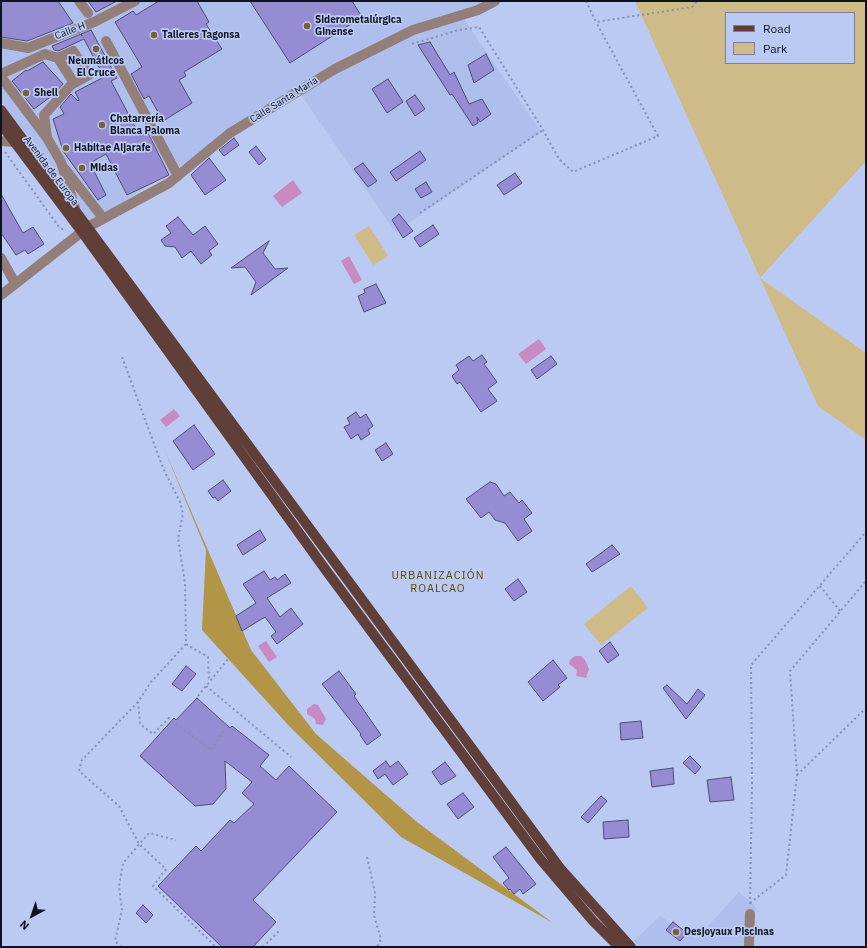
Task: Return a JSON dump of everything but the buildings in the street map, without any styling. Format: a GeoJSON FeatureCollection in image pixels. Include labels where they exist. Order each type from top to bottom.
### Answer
{"type":"FeatureCollection","features":[{"type":"Feature","properties":{"kind":"main road","name":"Avenida de Europa"},"geometry":{"type":"LineString","coordinates":[[1,110],[77,211],[82,232]]}},
{"type":"Feature","properties":{"kind":"main road","name":"Avenida de Europa"},"geometry":{"type":"LineString","coordinates":[[1,124],[82,232]]}},
{"type":"Feature","properties":{"kind":"main road"},"geometry":{"type":"LineString","coordinates":[[82,232],[320,562],[541,860],[618,947]]}},
{"type":"Feature","properties":{"kind":"main road"},"geometry":{"type":"LineString","coordinates":[[82,232],[134,292],[560,868],[631,947]]}},
{"type":"Feature","properties":{"kind":"street"},"geometry":{"type":"LineString","coordinates":[[79,1],[91,18]]}},
{"type":"Feature","properties":{"kind":"street","name":"Calle H"},"geometry":{"type":"LineString","coordinates":[[1,43],[28,48],[91,18],[135,1]]}},
{"type":"Feature","properties":{"kind":"street","name":"Calle Santa María"},"geometry":{"type":"LineString","coordinates":[[1,295],[82,232],[103,218],[169,183],[230,133],[335,69],[413,30],[478,10],[495,1]]}},
{"type":"Feature","properties":{"kind":"street"},"geometry":{"type":"LineString","coordinates":[[106,41],[178,176]]}},
{"type":"Feature","properties":{"kind":"street"},"geometry":{"type":"LineString","coordinates":[[47,138],[44,115],[74,83],[89,75],[74,51],[58,58]]}},
{"type":"Feature","properties":{"kind":"street"},"geometry":{"type":"LineString","coordinates":[[74,83],[58,58],[45,54],[1,75],[47,138],[61,162],[103,218]]}},
{"type":"Feature","properties":{"kind":"street"},"geometry":{"type":"LineString","coordinates":[[2,144],[14,142]]}},
{"type":"Feature","properties":{"kind":"street"},"geometry":{"type":"LineString","coordinates":[[61,162],[77,211]]}},
{"type":"Feature","properties":{"kind":"street"},"geometry":{"type":"LineString","coordinates":[[1,258],[15,283]]}},
{"type":"Feature","properties":{"kind":"street"},"geometry":{"type":"LineString","coordinates":[[749,947],[750,908]]}},
{"type":"Feature","properties":{"kind":"path"},"geometry":{"type":"LineString","coordinates":[[411,44],[459,30],[479,27],[543,130],[559,159],[573,172],[658,136],[586,1]]}},
{"type":"Feature","properties":{"kind":"path"},"geometry":{"type":"LineString","coordinates":[[596,22],[692,7],[697,1]]}},
{"type":"Feature","properties":{"kind":"path"},"geometry":{"type":"LineString","coordinates":[[420,213],[543,130]]}},
{"type":"Feature","properties":{"kind":"path"},"geometry":{"type":"LineString","coordinates":[[2,144],[4,151],[59,227],[82,232]]}},
{"type":"Feature","properties":{"kind":"path"},"geometry":{"type":"LineString","coordinates":[[122,357],[163,468],[180,502],[183,514],[178,538],[185,583],[186,644],[151,682],[138,702],[82,760],[79,771],[119,806],[139,844],[166,868],[153,886],[216,947]]}},
{"type":"Feature","properties":{"kind":"path"},"geometry":{"type":"LineString","coordinates":[[750,908],[752,783],[751,665],[866,532]]}},
{"type":"Feature","properties":{"kind":"path"},"geometry":{"type":"LineString","coordinates":[[750,908],[786,875],[797,775],[790,671],[866,581]]}},
{"type":"Feature","properties":{"kind":"path"},"geometry":{"type":"LineString","coordinates":[[820,586],[840,611]]}},
{"type":"Feature","properties":{"kind":"path"},"geometry":{"type":"LineString","coordinates":[[186,644],[208,657],[209,681]]}},
{"type":"Feature","properties":{"kind":"path"},"geometry":{"type":"LineString","coordinates":[[198,696],[228,659]]}},
{"type":"Feature","properties":{"kind":"path"},"geometry":{"type":"LineString","coordinates":[[206,686],[290,757]]}},
{"type":"Feature","properties":{"kind":"path"},"geometry":{"type":"LineString","coordinates":[[138,702],[140,724],[153,734],[169,718],[211,750],[224,731]]}},
{"type":"Feature","properties":{"kind":"path"},"geometry":{"type":"LineString","coordinates":[[797,775],[866,708]]}},
{"type":"Feature","properties":{"kind":"path"},"geometry":{"type":"LineString","coordinates":[[121,947],[115,941],[122,910],[119,886],[124,863],[149,833],[176,840]]}},
{"type":"Feature","properties":{"kind":"path"},"geometry":{"type":"LineString","coordinates":[[367,857],[375,893],[374,916],[382,939],[377,947]]}},
{"type":"Feature","properties":{"kind":"path"},"geometry":{"type":"LineString","coordinates":[[264,947],[280,930]]}},
{"type":"Feature","properties":{"kind":"shaded area"},"geometry":{"type":"Polygon","coordinates":[[[1,1],[492,1],[462,16],[541,132],[395,232],[300,93],[259,116],[82,228],[1,114],[1,1]]]}},
{"type":"Feature","properties":{"kind":"shaded area"},"geometry":{"type":"Polygon","coordinates":[[[293,180],[302,193],[282,207],[273,196],[293,180]]]}},
{"type":"Feature","properties":{"kind":"shaded area"},"geometry":{"type":"Polygon","coordinates":[[[349,256],[362,280],[354,284],[341,261],[349,256]]]}},
{"type":"Feature","properties":{"kind":"shaded area"},"geometry":{"type":"Polygon","coordinates":[[[539,339],[546,349],[526,364],[518,354],[539,339]]]}},
{"type":"Feature","properties":{"kind":"shaded area"},"geometry":{"type":"Polygon","coordinates":[[[174,409],[180,416],[166,427],[160,420],[174,409]]]}},
{"type":"Feature","properties":{"kind":"shaded area"},"geometry":{"type":"Polygon","coordinates":[[[163,446],[251,650],[316,734],[417,822],[553,923],[401,837],[290,727],[202,630],[206,550],[163,446]]]}},
{"type":"Feature","properties":{"kind":"shaded area"},"geometry":{"type":"Polygon","coordinates":[[[266,641],[277,657],[269,662],[258,646],[266,641]]]}},
{"type":"Feature","properties":{"kind":"shaded area"},"geometry":{"type":"Polygon","coordinates":[[[575,656],[581,656],[585,660],[589,669],[586,678],[576,676],[577,670],[569,664],[570,660],[575,656]]]}},
{"type":"Feature","properties":{"kind":"shaded area"},"geometry":{"type":"Polygon","coordinates":[[[314,704],[318,705],[326,719],[323,725],[316,724],[315,719],[307,714],[307,709],[314,704]]]}},
{"type":"Feature","properties":{"kind":"shaded area"},"geometry":{"type":"Polygon","coordinates":[[[739,892],[756,907],[750,947],[640,947],[634,941],[660,916],[697,938],[739,892]]]}},
{"type":"Feature","properties":{"kind":"green space"},"geometry":{"type":"Polygon","coordinates":[[[635,1],[866,1],[866,161],[760,278],[635,1]]]}},
{"type":"Feature","properties":{"kind":"green space"},"geometry":{"type":"Polygon","coordinates":[[[369,226],[388,256],[373,265],[354,235],[369,226]]]}},
{"type":"Feature","properties":{"kind":"green space"},"geometry":{"type":"Polygon","coordinates":[[[760,278],[866,353],[866,440],[818,406],[760,278]]]}},
{"type":"Feature","properties":{"kind":"green space"},"geometry":{"type":"Polygon","coordinates":[[[631,586],[648,608],[601,645],[584,624],[631,586]]]}},
{"type":"Feature","properties":{"kind":"place","name":"Siderometalúrgica Ginense"},"geometry":{"type":"Point","coordinates":[307,26]}},
{"type":"Feature","properties":{"kind":"place","name":"Talleres Tagonsa"},"geometry":{"type":"Point","coordinates":[154,35]}},
{"type":"Feature","properties":{"kind":"place","name":"Neumáticos El Cruce"},"geometry":{"type":"Point","coordinates":[96,49]}},
{"type":"Feature","properties":{"kind":"place","name":"Shell"},"geometry":{"type":"Point","coordinates":[26,93]}},
{"type":"Feature","properties":{"kind":"place","name":"Chatarrería Blanca Paloma"},"geometry":{"type":"Point","coordinates":[102,125]}},
{"type":"Feature","properties":{"kind":"place","name":"Habitae Aljarafe"},"geometry":{"type":"Point","coordinates":[66,148]}},
{"type":"Feature","properties":{"kind":"place","name":"Midas"},"geometry":{"type":"Point","coordinates":[82,168]}},
{"type":"Feature","properties":{"kind":"place","name":"Desjoyaux Piscinas"},"geometry":{"type":"Point","coordinates":[676,932]}},
{"type":"Feature","properties":{"kind":"district","name":"URBANIZACIÓN ROALCAO"},"geometry":{"type":"Point","coordinates":[438,582]}}]}
